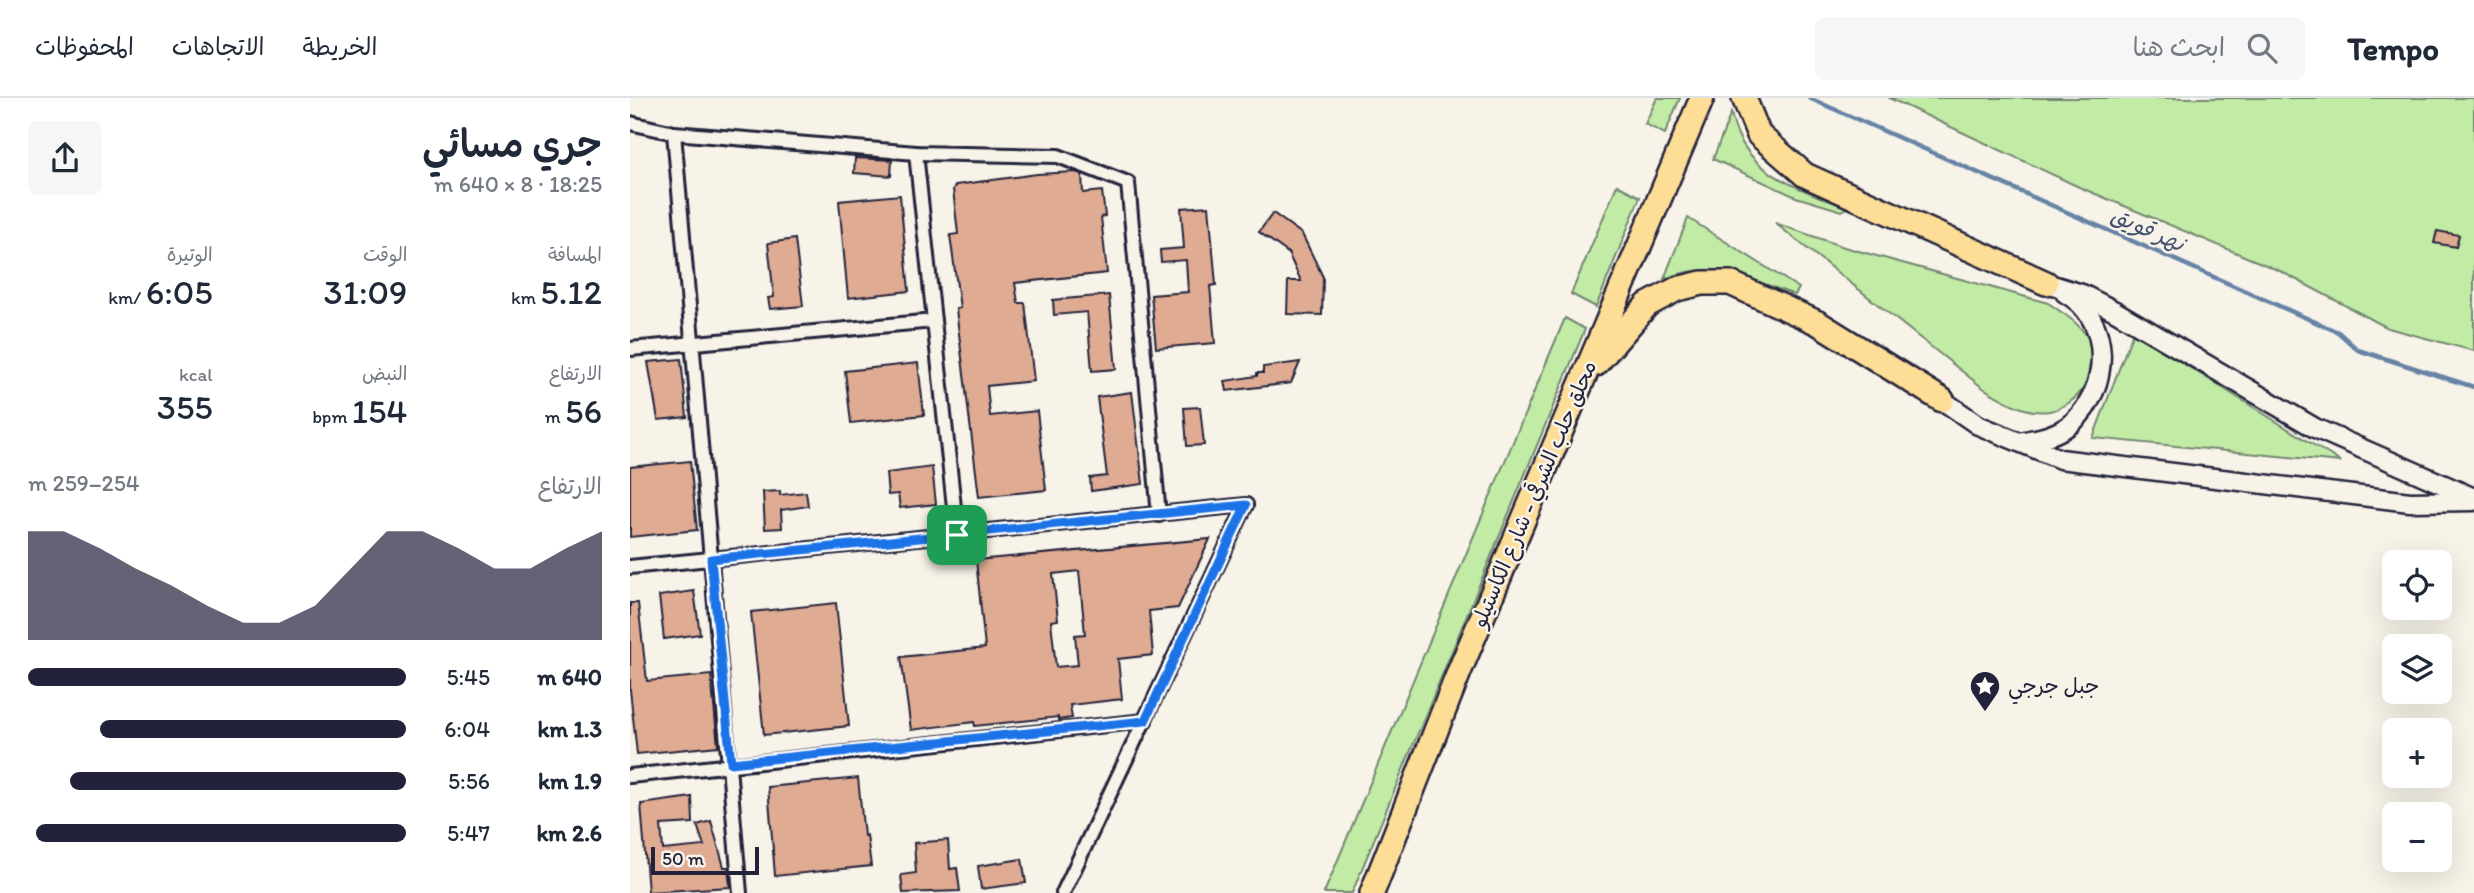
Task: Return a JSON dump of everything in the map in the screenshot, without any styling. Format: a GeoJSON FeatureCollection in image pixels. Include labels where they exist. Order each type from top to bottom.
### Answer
{"type":"FeatureCollection","features":[{"type":"Feature","properties":{"kind":"highway","name":"محلق حلب الشرقي - شارع الكاستيلو"},"geometry":{"type":"LineString","coordinates":[[1372,893],[1459,672],[1702,98]]}},
{"type":"Feature","properties":{"kind":"highway"},"geometry":{"type":"LineString","coordinates":[[1744,98],[1759,135],[1805,175],[2046,283]]}},
{"type":"Feature","properties":{"kind":"highway"},"geometry":{"type":"LineString","coordinates":[[1583,379],[1647,305],[1677,289],[1702,283],[1730,283],[1818,323],[1942,400]]}},
{"type":"Feature","properties":{"kind":"main road"},"geometry":{"type":"LineString","coordinates":[[2017,443],[2046,437],[2072,424],[2091,402],[2101,374],[2101,346],[2091,318],[2072,296],[2046,283]]}},
{"type":"Feature","properties":{"kind":"main road"},"geometry":{"type":"LineString","coordinates":[[2046,283],[2082,294],[2115,311],[2315,428],[2474,500]]}},
{"type":"Feature","properties":{"kind":"main road"},"geometry":{"type":"LineString","coordinates":[[1942,400],[1978,425],[2060,459],[2410,502],[2474,500]]}},
{"type":"Feature","properties":{"kind":"street"},"geometry":{"type":"LineString","coordinates":[[630,123],[674,133],[916,153],[1058,156],[1128,183],[1159,515]]}},
{"type":"Feature","properties":{"kind":"street"},"geometry":{"type":"LineString","coordinates":[[674,133],[731,763],[740,893]]}},
{"type":"Feature","properties":{"kind":"street"},"geometry":{"type":"LineString","coordinates":[[916,153],[957,535]]}},
{"type":"Feature","properties":{"kind":"street"},"geometry":{"type":"LineString","coordinates":[[630,349],[934,321]]}},
{"type":"Feature","properties":{"kind":"street"},"geometry":{"type":"LineString","coordinates":[[630,567],[1246,505],[1063,893]]}},
{"type":"Feature","properties":{"kind":"street"},"geometry":{"type":"LineString","coordinates":[[630,776],[731,763],[1145,721]]}},
{"type":"Feature","properties":{"kind":"green space"},"geometry":{"type":"Polygon","coordinates":[[[1657,98],[1680,98],[1665,134],[1645,124],[1657,98]]]}},
{"type":"Feature","properties":{"kind":"green space"},"geometry":{"type":"Polygon","coordinates":[[[1889,98],[2474,98],[2474,351],[2388,328],[2280,271],[2079,187],[1889,98]]]}},
{"type":"Feature","properties":{"kind":"green space"},"geometry":{"type":"Polygon","coordinates":[[[1731,113],[1737,134],[1760,164],[1791,184],[1847,208],[1842,211],[1796,197],[1713,159],[1731,113]]]}},
{"type":"Feature","properties":{"kind":"green space"},"geometry":{"type":"Polygon","coordinates":[[[1617,185],[1640,197],[1596,307],[1571,294],[1617,185]]]}},
{"type":"Feature","properties":{"kind":"green space"},"geometry":{"type":"Polygon","coordinates":[[[1688,218],[1799,288],[1795,295],[1746,277],[1716,270],[1700,270],[1664,279],[1688,218]]]}},
{"type":"Feature","properties":{"kind":"green space"},"geometry":{"type":"Polygon","coordinates":[[[1775,223],[1844,247],[2048,303],[2073,321],[2088,338],[2093,366],[2085,387],[2069,403],[2049,411],[2032,411],[2006,401],[1983,388],[1775,223]]]}},
{"type":"Feature","properties":{"kind":"green space"},"geometry":{"type":"Polygon","coordinates":[[[1565,318],[1585,329],[1352,893],[1324,893],[1565,318]]]}},
{"type":"Feature","properties":{"kind":"green space"},"geometry":{"type":"Polygon","coordinates":[[[2133,332],[2341,462],[2093,438],[2133,332]]]}},
{"type":"Feature","properties":{"kind":"building"},"geometry":{"type":"Polygon","coordinates":[[[855,158],[892,160],[891,176],[854,173],[855,158]]]}},
{"type":"Feature","properties":{"kind":"building"},"geometry":{"type":"Polygon","coordinates":[[[1037,174],[1082,174],[1083,193],[1102,191],[1105,216],[1101,217],[1107,273],[1015,283],[1018,303],[1025,303],[1034,381],[987,386],[990,416],[1037,411],[1046,490],[979,497],[956,309],[960,308],[950,235],[958,234],[953,189],[956,185],[1037,174]]]}},
{"type":"Feature","properties":{"kind":"building"},"geometry":{"type":"Polygon","coordinates":[[[900,195],[909,291],[848,298],[839,201],[900,195]]]}},
{"type":"Feature","properties":{"kind":"building"},"geometry":{"type":"Polygon","coordinates":[[[1209,206],[1216,285],[1210,286],[1215,343],[1156,348],[1151,295],[1188,292],[1186,260],[1161,262],[1160,250],[1184,248],[1181,208],[1209,206]]]}},
{"type":"Feature","properties":{"kind":"building"},"geometry":{"type":"Polygon","coordinates":[[[1273,213],[1302,234],[1323,277],[1322,315],[1287,314],[1288,281],[1301,281],[1288,253],[1259,232],[1273,213]]]}},
{"type":"Feature","properties":{"kind":"building"},"geometry":{"type":"Polygon","coordinates":[[[2437,231],[2459,235],[2456,247],[2434,243],[2437,231]]]}},
{"type":"Feature","properties":{"kind":"building"},"geometry":{"type":"Polygon","coordinates":[[[795,239],[803,306],[770,309],[768,298],[774,297],[768,243],[795,239]]]}},
{"type":"Feature","properties":{"kind":"building"},"geometry":{"type":"Polygon","coordinates":[[[1109,295],[1116,369],[1092,371],[1087,312],[1054,315],[1053,300],[1109,295]]]}},
{"type":"Feature","properties":{"kind":"building"},"geometry":{"type":"Polygon","coordinates":[[[681,359],[687,417],[658,420],[648,362],[681,359]]]}},
{"type":"Feature","properties":{"kind":"building"},"geometry":{"type":"Polygon","coordinates":[[[1300,362],[1291,383],[1227,391],[1225,381],[1257,376],[1257,373],[1263,373],[1263,367],[1300,362]]]}},
{"type":"Feature","properties":{"kind":"building"},"geometry":{"type":"Polygon","coordinates":[[[918,363],[924,415],[851,423],[845,371],[918,363]]]}},
{"type":"Feature","properties":{"kind":"building"},"geometry":{"type":"Polygon","coordinates":[[[1132,392],[1143,484],[1091,491],[1090,478],[1107,476],[1097,397],[1132,392]]]}},
{"type":"Feature","properties":{"kind":"building"},"geometry":{"type":"Polygon","coordinates":[[[1200,407],[1204,445],[1187,446],[1184,408],[1200,407]]]}},
{"type":"Feature","properties":{"kind":"building"},"geometry":{"type":"Polygon","coordinates":[[[690,461],[697,530],[630,537],[630,467],[690,461]]]}},
{"type":"Feature","properties":{"kind":"building"},"geometry":{"type":"Polygon","coordinates":[[[932,467],[936,504],[900,508],[898,494],[888,495],[886,473],[932,467]]]}},
{"type":"Feature","properties":{"kind":"building"},"geometry":{"type":"Polygon","coordinates":[[[780,491],[780,495],[806,492],[808,506],[781,510],[782,528],[765,529],[763,492],[780,491]]]}},
{"type":"Feature","properties":{"kind":"building"},"geometry":{"type":"Polygon","coordinates":[[[1210,539],[1178,608],[1149,611],[1153,655],[1118,659],[1122,699],[1070,705],[1072,718],[1058,720],[1058,717],[975,726],[974,722],[911,730],[901,657],[985,648],[976,560],[1210,539]],[[1079,571],[1053,574],[1058,620],[1051,621],[1056,667],[1078,665],[1075,635],[1085,634],[1079,571]]]}},
{"type":"Feature","properties":{"kind":"building"},"geometry":{"type":"Polygon","coordinates":[[[694,591],[700,634],[664,639],[659,596],[694,591]]]}},
{"type":"Feature","properties":{"kind":"building"},"geometry":{"type":"Polygon","coordinates":[[[630,603],[638,603],[647,681],[711,675],[718,746],[637,754],[630,690],[630,603]]]}},
{"type":"Feature","properties":{"kind":"building"},"geometry":{"type":"Polygon","coordinates":[[[836,603],[849,726],[764,735],[751,612],[836,603]]]}},
{"type":"Feature","properties":{"kind":"building"},"geometry":{"type":"Polygon","coordinates":[[[858,778],[864,836],[867,835],[871,866],[775,876],[768,787],[858,778]]]}},
{"type":"Feature","properties":{"kind":"building"},"geometry":{"type":"Polygon","coordinates":[[[692,797],[693,823],[661,825],[663,850],[704,846],[697,825],[711,821],[724,867],[728,867],[730,887],[648,892],[641,804],[692,797]]]}},
{"type":"Feature","properties":{"kind":"building"},"geometry":{"type":"Polygon","coordinates":[[[948,840],[950,869],[957,868],[960,891],[903,893],[901,875],[916,873],[914,843],[948,840]]]}},
{"type":"Feature","properties":{"kind":"building"},"geometry":{"type":"Polygon","coordinates":[[[1022,859],[1026,883],[981,889],[978,866],[1022,859]]]}},
{"type":"Feature","properties":{"kind":"waterway","name":"نهر قويق"},"geometry":{"type":"LineString","coordinates":[[1809,98],[2338,332],[2358,350],[2474,387]]}},
{"type":"Feature","properties":{"kind":"place","name":"جبل جرجي"},"geometry":{"type":"Point","coordinates":[1985,713]}},
{"type":"Feature","properties":{"kind":"route"},"geometry":{"type":"LineString","coordinates":[[1246,505],[1145,721],[731,763],[711,559],[957,535],[1246,505]]}}]}
